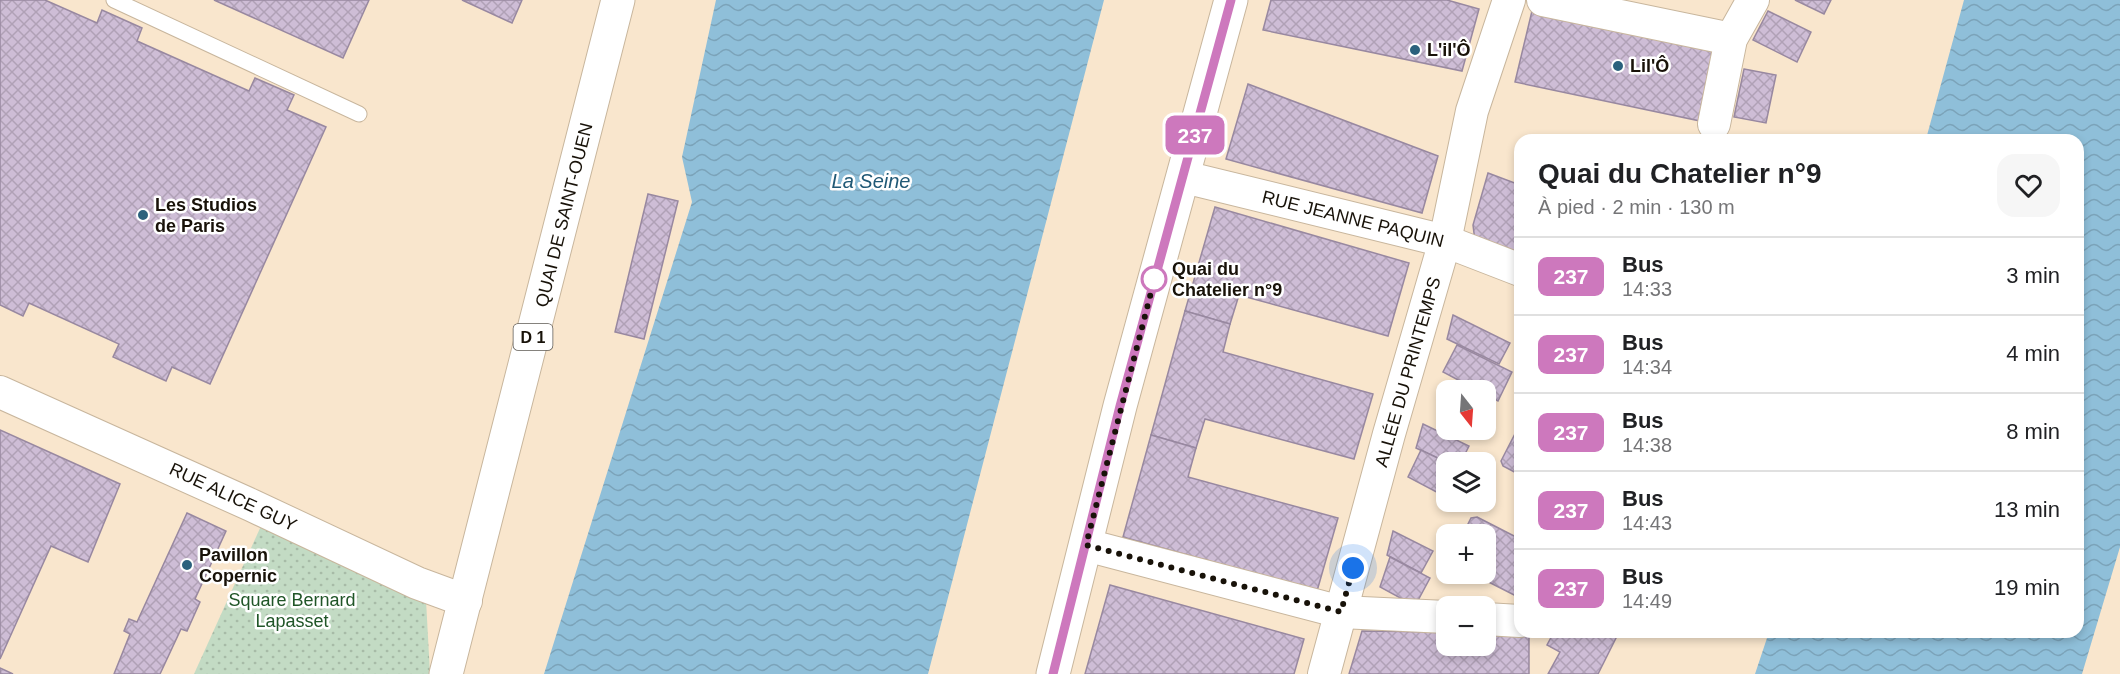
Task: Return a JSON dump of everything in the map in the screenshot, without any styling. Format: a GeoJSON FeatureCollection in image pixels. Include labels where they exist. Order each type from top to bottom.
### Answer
{"type":"FeatureCollection","features":[{"type":"Feature","properties":{"kind":"street","name":"QUAI DE SAINT-OUEN"},"geometry":{"type":"LineString","coordinates":[[446,674],[618,0]]}},
{"type":"Feature","properties":{"kind":"street"},"geometry":{"type":"LineString","coordinates":[[1053,674],[1120,406],[1231,0]]}},
{"type":"Feature","properties":{"kind":"street","name":"ALLÉE DU PRINTEMPS"},"geometry":{"type":"LineString","coordinates":[[1324,674],[1389,434],[1445,241],[1472,111],[1509,0]]}},
{"type":"Feature","properties":{"kind":"street"},"geometry":{"type":"LineString","coordinates":[[1543,0],[1731,39]]}},
{"type":"Feature","properties":{"kind":"street"},"geometry":{"type":"LineString","coordinates":[[1714,124],[1731,39],[1753,0]]}},
{"type":"Feature","properties":{"kind":"street","name":"RUE JEANNE PAQUIN"},"geometry":{"type":"LineString","coordinates":[[1184,177],[1445,241],[1514,268]]}},
{"type":"Feature","properties":{"kind":"street","name":"RUE ALICE GUY"},"geometry":{"type":"LineString","coordinates":[[0,392],[417,583],[466,601]]}},
{"type":"Feature","properties":{"kind":"street"},"geometry":{"type":"LineString","coordinates":[[1086,545],[1341,612],[1436,617]]}},
{"type":"Feature","properties":{"kind":"street"},"geometry":{"type":"LineString","coordinates":[[1496,620],[1514,621]]}},
{"type":"Feature","properties":{"kind":"lane"},"geometry":{"type":"LineString","coordinates":[[114,0],[359,114]]}},
{"type":"Feature","properties":{"kind":"green space","name":"Square Bernard Lapasset"},"geometry":{"type":"Polygon","coordinates":[[[261,526],[426,600],[430,674],[194,674],[261,526]]]}},
{"type":"Feature","properties":{"kind":"water","name":"La Seine"},"geometry":{"type":"Polygon","coordinates":[[[716,0],[1104,0],[928,674],[544,674],[692,202],[682,157],[716,0]]]}},
{"type":"Feature","properties":{"kind":"water"},"geometry":{"type":"Polygon","coordinates":[[[1964,0],[2120,0],[2120,547],[2082,674],[1755,674],[1767,638],[2084,638],[2084,134],[1927,134],[1964,0]]]}},
{"type":"Feature","properties":{"kind":"building","name":"Les Studios de Paris"},"geometry":{"type":"Polygon","coordinates":[[[0,0],[45,0],[97,23],[102,10],[142,28],[137,41],[249,91],[255,78],[294,95],[287,110],[326,127],[210,384],[172,367],[166,381],[113,357],[119,344],[29,303],[23,316],[0,305],[0,0]]]}},
{"type":"Feature","properties":{"kind":"building"},"geometry":{"type":"Polygon","coordinates":[[[214,0],[369,0],[343,58],[214,0]]]}},
{"type":"Feature","properties":{"kind":"building"},"geometry":{"type":"Polygon","coordinates":[[[462,0],[522,0],[512,23],[462,0]]]}},
{"type":"Feature","properties":{"kind":"building","name":"L'il'Ô"},"geometry":{"type":"Polygon","coordinates":[[[1271,0],[1447,0],[1479,9],[1462,71],[1263,30],[1271,0]]]}},
{"type":"Feature","properties":{"kind":"building"},"geometry":{"type":"Polygon","coordinates":[[[1795,0],[1831,0],[1824,14],[1795,0]]]}},
{"type":"Feature","properties":{"kind":"building","name":"Lil'Ô"},"geometry":{"type":"Polygon","coordinates":[[[1532,11],[1720,51],[1705,122],[1515,82],[1532,11]]]}},
{"type":"Feature","properties":{"kind":"building"},"geometry":{"type":"Polygon","coordinates":[[[1768,11],[1811,32],[1797,62],[1753,40],[1768,11]]]}},
{"type":"Feature","properties":{"kind":"building"},"geometry":{"type":"Polygon","coordinates":[[[1744,69],[1776,75],[1766,123],[1734,117],[1744,69]]]}},
{"type":"Feature","properties":{"kind":"building"},"geometry":{"type":"Polygon","coordinates":[[[1248,84],[1438,156],[1422,213],[1226,159],[1248,84]]]}},
{"type":"Feature","properties":{"kind":"building"},"geometry":{"type":"Polygon","coordinates":[[[1488,173],[1514,183],[1514,260],[1475,241],[1473,225],[1488,173]]]}},
{"type":"Feature","properties":{"kind":"building"},"geometry":{"type":"Polygon","coordinates":[[[648,194],[678,201],[644,339],[615,332],[648,194]]]}},
{"type":"Feature","properties":{"kind":"building"},"geometry":{"type":"Polygon","coordinates":[[[1215,207],[1409,263],[1388,336],[1239,295],[1230,324],[1185,311],[1215,207]]]}},
{"type":"Feature","properties":{"kind":"building"},"geometry":{"type":"Polygon","coordinates":[[[1185,311],[1230,324],[1223,352],[1373,394],[1354,459],[1205,419],[1196,448],[1151,435],[1185,311]]]}},
{"type":"Feature","properties":{"kind":"building"},"geometry":{"type":"Polygon","coordinates":[[[1453,315],[1510,343],[1499,364],[1447,339],[1453,315]]]}},
{"type":"Feature","properties":{"kind":"building"},"geometry":{"type":"Polygon","coordinates":[[[1457,345],[1512,372],[1498,401],[1496,400],[1496,380],[1458,380],[1443,372],[1457,345]]]}},
{"type":"Feature","properties":{"kind":"building"},"geometry":{"type":"Polygon","coordinates":[[[1423,424],[1436,430],[1436,440],[1456,440],[1469,446],[1466,452],[1436,452],[1436,457],[1416,448],[1423,424]]]}},
{"type":"Feature","properties":{"kind":"building"},"geometry":{"type":"Polygon","coordinates":[[[0,430],[120,484],[88,562],[51,546],[0,659],[0,430]]]}},
{"type":"Feature","properties":{"kind":"building"},"geometry":{"type":"Polygon","coordinates":[[[1151,435],[1196,448],[1188,477],[1338,518],[1317,591],[1123,537],[1151,435]]]}},
{"type":"Feature","properties":{"kind":"building"},"geometry":{"type":"Polygon","coordinates":[[[1514,436],[1514,472],[1503,466],[1501,461],[1514,436]]]}},
{"type":"Feature","properties":{"kind":"building"},"geometry":{"type":"Polygon","coordinates":[[[1421,450],[1436,457],[1436,492],[1408,477],[1421,450]]]}},
{"type":"Feature","properties":{"kind":"building","name":"Pavillon Copernic"},"geometry":{"type":"Polygon","coordinates":[[[187,513],[226,531],[195,599],[200,602],[187,631],[181,629],[160,674],[114,674],[130,634],[124,631],[129,619],[137,622],[187,513]]]}},
{"type":"Feature","properties":{"kind":"building"},"geometry":{"type":"Polygon","coordinates":[[[1477,517],[1491,524],[1468,524],[1471,518],[1477,517]]]}},
{"type":"Feature","properties":{"kind":"building"},"geometry":{"type":"Polygon","coordinates":[[[1496,527],[1514,536],[1514,595],[1493,584],[1496,584],[1496,527]]]}},
{"type":"Feature","properties":{"kind":"building"},"geometry":{"type":"Polygon","coordinates":[[[1393,531],[1433,551],[1421,573],[1387,555],[1393,531]]]}},
{"type":"Feature","properties":{"kind":"building"},"geometry":{"type":"Polygon","coordinates":[[[1390,557],[1430,578],[1415,606],[1380,587],[1390,557]]]}},
{"type":"Feature","properties":{"kind":"building"},"geometry":{"type":"Polygon","coordinates":[[[1110,585],[1304,639],[1294,674],[1085,674],[1110,585]]]}},
{"type":"Feature","properties":{"kind":"building"},"geometry":{"type":"Polygon","coordinates":[[[1362,631],[1436,632],[1436,656],[1496,656],[1496,633],[1514,634],[1514,638],[1529,638],[1529,674],[1349,674],[1362,631]]]}},
{"type":"Feature","properties":{"kind":"building"},"geometry":{"type":"Polygon","coordinates":[[[1551,638],[1616,638],[1598,674],[1548,674],[1560,652],[1547,645],[1551,638]]]}},
{"type":"Feature","properties":{"kind":"building"},"geometry":{"type":"Polygon","coordinates":[[[0,668],[13,674],[0,674],[0,668]]]}},
{"type":"Feature","properties":{"kind":"bus line","name":"237"},"geometry":{"type":"LineString","coordinates":[[1053,674],[1120,406],[1231,0]]}},
{"type":"Feature","properties":{"kind":"place","name":"L'il'Ô"},"geometry":{"type":"Point","coordinates":[1415,50]}},
{"type":"Feature","properties":{"kind":"place","name":"Lil'Ô"},"geometry":{"type":"Point","coordinates":[1618,66]}},
{"type":"Feature","properties":{"kind":"place","name":"Les Studios de Paris"},"geometry":{"type":"Point","coordinates":[143,215]}},
{"type":"Feature","properties":{"kind":"place","name":"Quai du Chatelier n°9"},"geometry":{"type":"Point","coordinates":[1154,279]}},
{"type":"Feature","properties":{"kind":"place","name":"Pavillon Copernic"},"geometry":{"type":"Point","coordinates":[187,565]}},
{"type":"Feature","properties":{"kind":"route"},"geometry":{"type":"LineString","coordinates":[[1154,279],[1155,277],[1086,545],[1341,612],[1353,568]]}}]}
